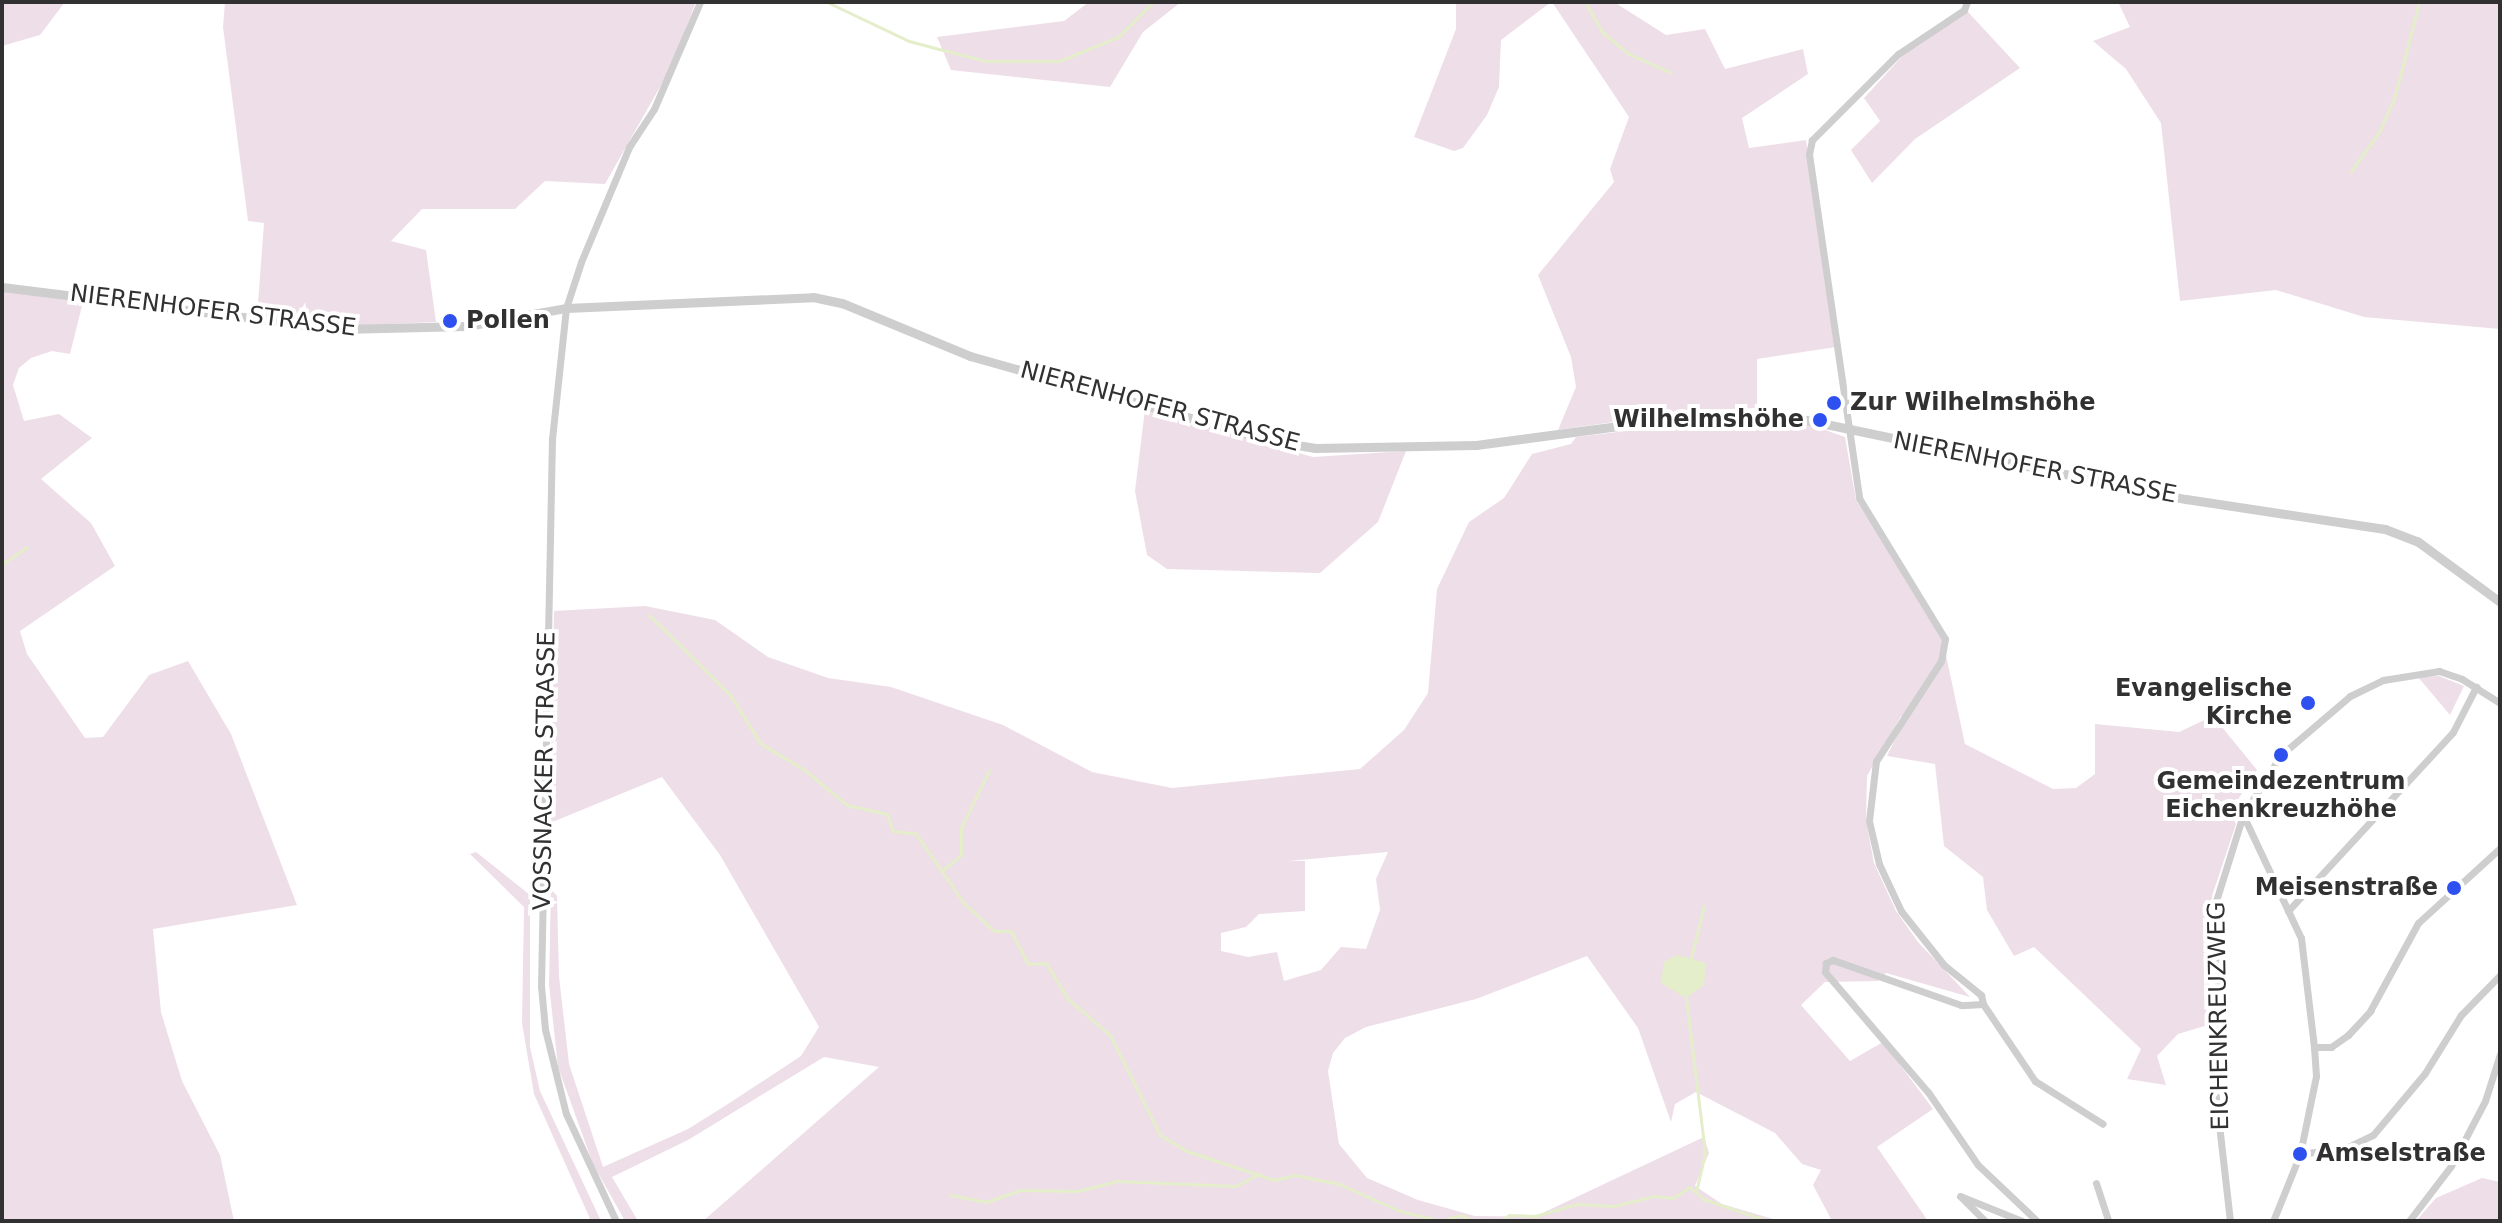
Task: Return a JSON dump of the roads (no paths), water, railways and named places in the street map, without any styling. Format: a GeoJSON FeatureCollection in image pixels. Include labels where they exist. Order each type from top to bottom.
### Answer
{"type":"FeatureCollection","features":[{"type":"Feature","properties":{"kind":"street"},"geometry":{"type":"LineString","coordinates":[[566,308],[629,147],[654,109],[700,2]]}},
{"type":"Feature","properties":{"kind":"street"},"geometry":{"type":"LineString","coordinates":[[1967,2],[1964,10],[1903,49],[1809,146],[1853,431],[1859,498],[1875,531],[1937,618],[1945,639],[1941,661],[1871,778],[1869,821],[1879,864],[1920,939],[1981,995],[1983,1004],[2035,1081],[2103,1124]]}},
{"type":"Feature","properties":{"kind":"street","name":"NIERENHOFER STRASSE"},"geometry":{"type":"LineString","coordinates":[[2,287],[341,329],[467,326],[566,308],[828,299],[982,360],[1272,441],[1315,448],[1476,445],[1701,415],[1792,417],[2186,499],[2385,529],[2417,541],[2500,602]]}},
{"type":"Feature","properties":{"kind":"street","name":"VOSSNACKER STRASSE"},"geometry":{"type":"LineString","coordinates":[[566,308],[549,501],[541,986],[553,1071],[566,1114],[616,1221]]}},
{"type":"Feature","properties":{"kind":"street","name":"EICHENKREUZWEG"},"geometry":{"type":"LineString","coordinates":[[2230,1221],[2215,1089],[2220,1045],[2216,901],[2243,815],[2281,755],[2350,696],[2410,672],[2439,671],[2476,687],[2500,703]]}},
{"type":"Feature","properties":{"kind":"street"},"geometry":{"type":"LineString","coordinates":[[2288,911],[2453,732],[2476,687]]}},
{"type":"Feature","properties":{"kind":"street"},"geometry":{"type":"LineString","coordinates":[[2243,815],[2301,938],[2309,980],[2314,1047],[2316,1076],[2300,1154],[2273,1221]]}},
{"type":"Feature","properties":{"kind":"street"},"geometry":{"type":"LineString","coordinates":[[2314,1047],[2331,1047],[2348,1035],[2370,1011],[2418,923],[2500,848]]}},
{"type":"Feature","properties":{"kind":"street"},"geometry":{"type":"LineString","coordinates":[[1983,1004],[1961,1005],[1833,960],[1826,963],[1825,972],[1928,1092],[1978,1165],[2037,1221]]}},
{"type":"Feature","properties":{"kind":"street"},"geometry":{"type":"LineString","coordinates":[[2300,1154],[2346,1148],[2373,1135],[2425,1073],[2461,1015],[2500,975]]}},
{"type":"Feature","properties":{"kind":"street"},"geometry":{"type":"LineString","coordinates":[[2409,1221],[2451,1166],[2485,1101],[2500,1054]]}},
{"type":"Feature","properties":{"kind":"street"},"geometry":{"type":"LineString","coordinates":[[2096,1183],[2108,1221]]}},
{"type":"Feature","properties":{"kind":"street"},"geometry":{"type":"LineString","coordinates":[[1985,1221],[1960,1196],[2022,1221]]}},
{"type":"Feature","properties":{"kind":"waterway"},"geometry":{"type":"LineString","coordinates":[[827,2],[909,41],[986,61],[1059,61],[1118,37],[1153,2]]}},
{"type":"Feature","properties":{"kind":"waterway"},"geometry":{"type":"LineString","coordinates":[[1585,2],[1603,33],[1629,54],[1670,72]]}},
{"type":"Feature","properties":{"kind":"waterway"},"geometry":{"type":"LineString","coordinates":[[2351,171],[2379,132],[2394,99],[2419,2]]}},
{"type":"Feature","properties":{"kind":"waterway"},"geometry":{"type":"LineString","coordinates":[[2,564],[27,547]]}},
{"type":"Feature","properties":{"kind":"waterway"},"geometry":{"type":"LineString","coordinates":[[649,615],[731,696],[760,743],[806,771],[847,805],[887,814],[893,831],[916,834],[963,902],[994,931],[1011,931],[1028,964],[1046,963],[1068,999],[1110,1035],[1160,1135],[1187,1151],[1274,1180],[1295,1175],[1339,1184],[1400,1211],[1440,1221],[1461,1215],[1473,1221]]}},
{"type":"Feature","properties":{"kind":"waterway"},"geometry":{"type":"LineString","coordinates":[[943,870],[961,855],[961,828],[989,770]]}},
{"type":"Feature","properties":{"kind":"waterway"},"geometry":{"type":"LineString","coordinates":[[1690,962],[1704,906]]}},
{"type":"Feature","properties":{"kind":"waterway"},"geometry":{"type":"LineString","coordinates":[[1686,998],[1705,1153],[1696,1192]]}},
{"type":"Feature","properties":{"kind":"waterway"},"geometry":{"type":"LineString","coordinates":[[951,1195],[986,1202],[1021,1190],[1078,1191],[1117,1181],[1236,1186],[1259,1174]]}},
{"type":"Feature","properties":{"kind":"waterway"},"geometry":{"type":"LineString","coordinates":[[1501,1221],[1509,1215],[1535,1216],[1577,1204],[1614,1206],[1654,1196],[1673,1198],[1690,1187],[1703,1199],[1768,1221]]}},
{"type":"Feature","properties":{"kind":"place","name":"Pollen"},"geometry":{"type":"Point","coordinates":[450,321]}},
{"type":"Feature","properties":{"kind":"place","name":"Zur Wilhelmshöhe"},"geometry":{"type":"Point","coordinates":[1834,403]}},
{"type":"Feature","properties":{"kind":"place","name":"Wilhelmshöhe"},"geometry":{"type":"Point","coordinates":[1820,420]}},
{"type":"Feature","properties":{"kind":"place","name":"Evangelische Kirche"},"geometry":{"type":"Point","coordinates":[2308,703]}},
{"type":"Feature","properties":{"kind":"place","name":"Gemeindezentrum Eichenkreuzhöhe"},"geometry":{"type":"Point","coordinates":[2281,755]}},
{"type":"Feature","properties":{"kind":"place","name":"Meisenstraße"},"geometry":{"type":"Point","coordinates":[2454,888]}},
{"type":"Feature","properties":{"kind":"place","name":"Amselstraße"},"geometry":{"type":"Point","coordinates":[2300,1154]}}]}
